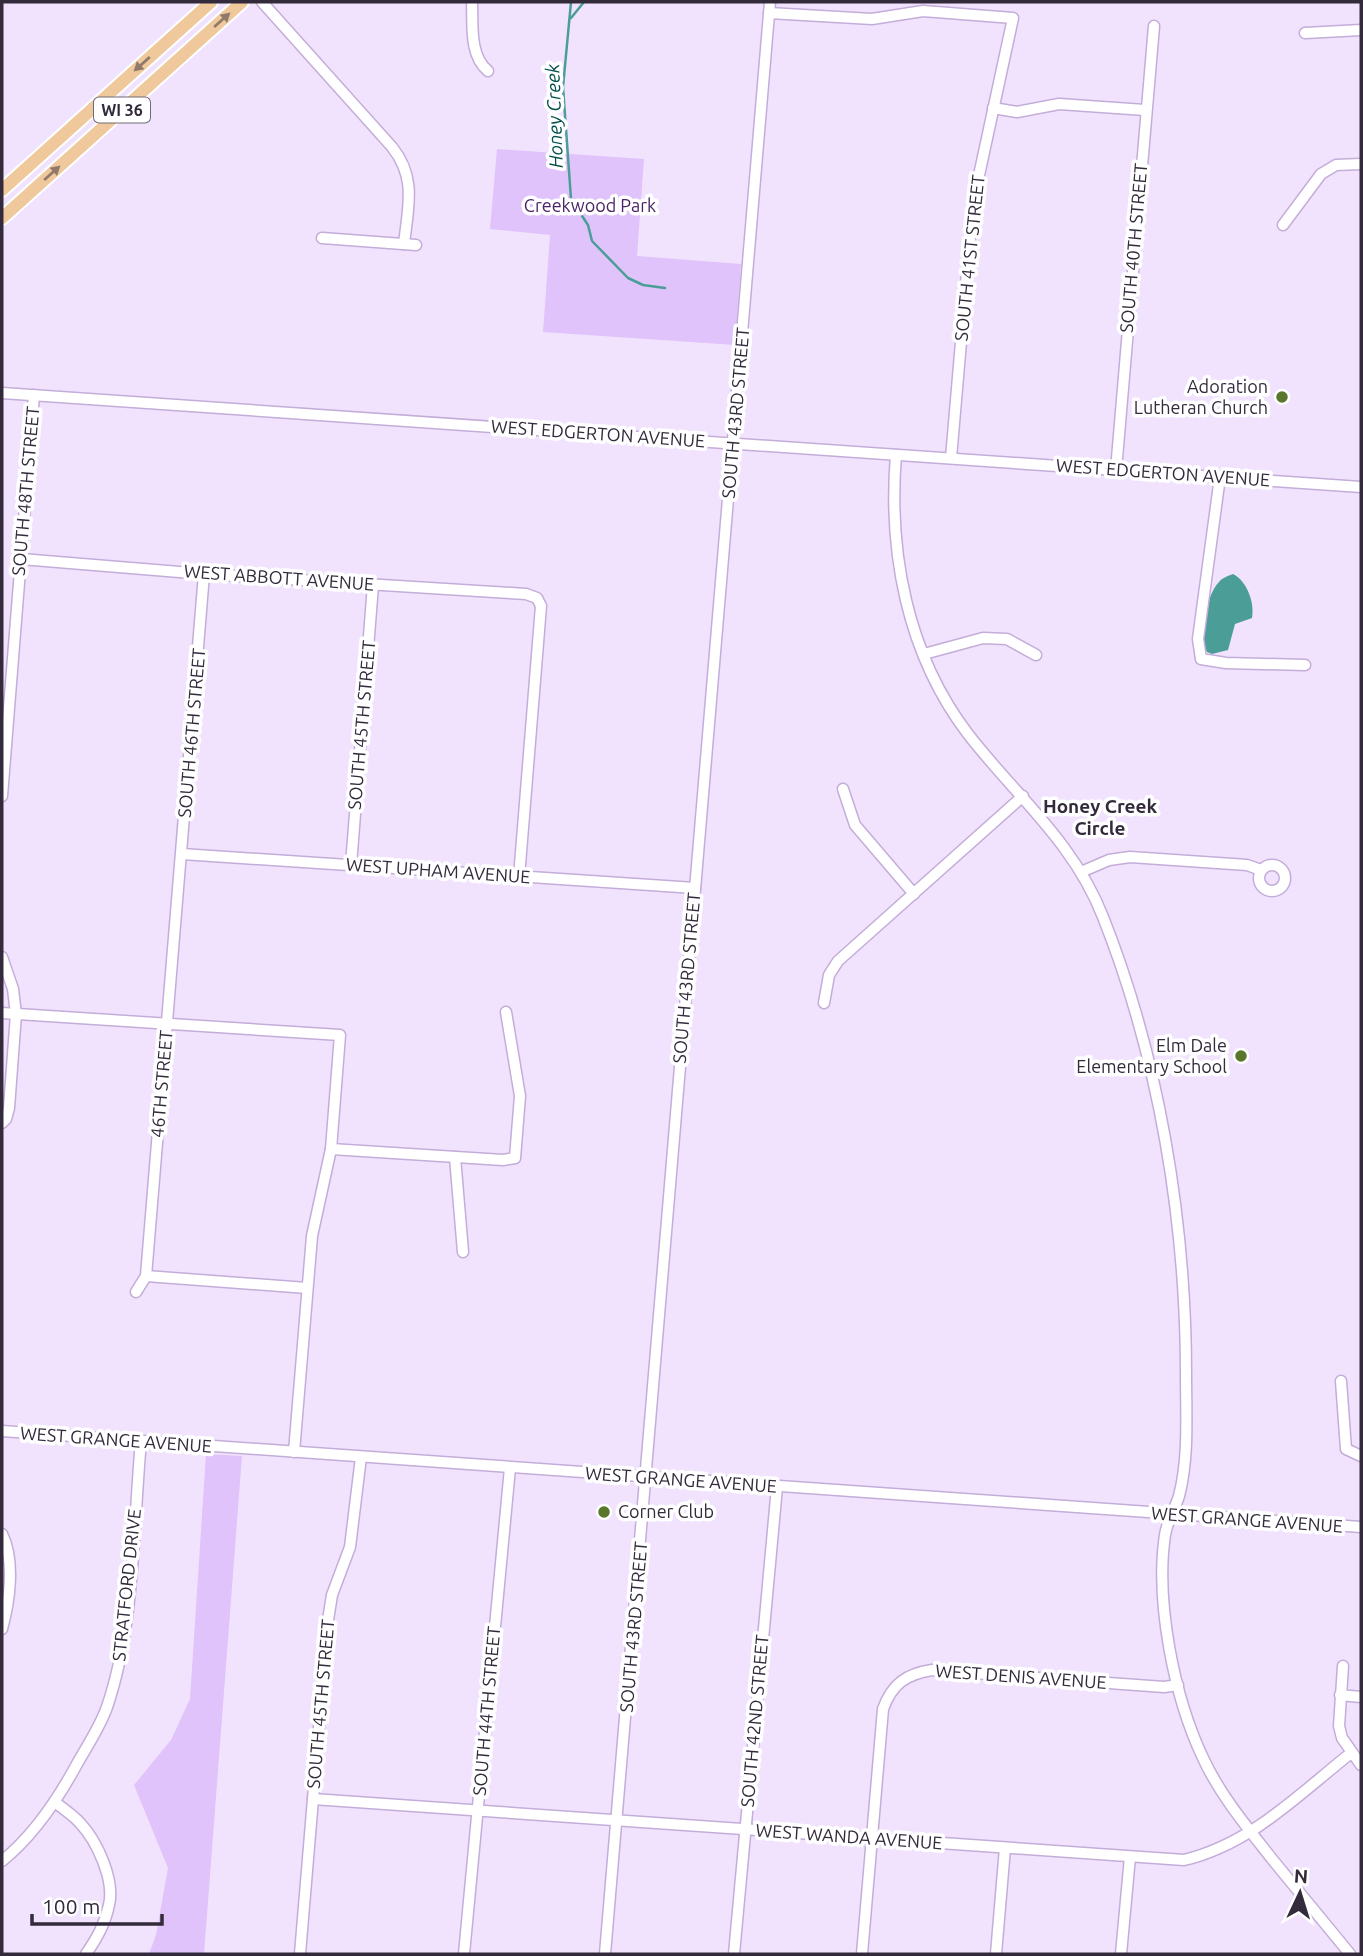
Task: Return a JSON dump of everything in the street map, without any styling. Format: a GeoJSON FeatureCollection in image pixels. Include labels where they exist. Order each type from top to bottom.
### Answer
{"type":"FeatureCollection","features":[{"type":"Feature","properties":{"kind":"main road","name":"WI 36"},"geometry":{"type":"LineString","coordinates":[[2,190],[211,2]]}},
{"type":"Feature","properties":{"kind":"main road","name":"WI 36"},"geometry":{"type":"LineString","coordinates":[[2,218],[242,2]]}},
{"type":"Feature","properties":{"kind":"main road"},"geometry":{"type":"LineString","coordinates":[[20,174],[34,189]]}},
{"type":"Feature","properties":{"kind":"street"},"geometry":{"type":"LineString","coordinates":[[262,2],[392,146],[405,165],[410,182],[404,244]]}},
{"type":"Feature","properties":{"kind":"street"},"geometry":{"type":"LineString","coordinates":[[472,2],[475,53],[488,71]]}},
{"type":"Feature","properties":{"kind":"street","name":"SOUTH 41ST STREET"},"geometry":{"type":"LineString","coordinates":[[769,7],[872,19],[923,11],[1013,18],[973,203],[951,458]]}},
{"type":"Feature","properties":{"kind":"street","name":"SOUTH 43RD STREET"},"geometry":{"type":"LineString","coordinates":[[605,1954],[769,7]]}},
{"type":"Feature","properties":{"kind":"street","name":"SOUTH 40TH STREET"},"geometry":{"type":"LineString","coordinates":[[1116,470],[1154,26]]}},
{"type":"Feature","properties":{"kind":"street"},"geometry":{"type":"LineString","coordinates":[[1305,33],[1361,30]]}},
{"type":"Feature","properties":{"kind":"street"},"geometry":{"type":"LineString","coordinates":[[993,108],[1017,112],[1059,104],[1146,110]]}},
{"type":"Feature","properties":{"kind":"street"},"geometry":{"type":"LineString","coordinates":[[1283,225],[1321,174],[1336,165],[1361,164]]}},
{"type":"Feature","properties":{"kind":"street"},"geometry":{"type":"LineString","coordinates":[[322,238],[416,245]]}},
{"type":"Feature","properties":{"kind":"street","name":"WEST EDGERTON AVENUE"},"geometry":{"type":"LineString","coordinates":[[2,393],[1361,487]]}},
{"type":"Feature","properties":{"kind":"street","name":"SOUTH 48TH STREET"},"geometry":{"type":"LineString","coordinates":[[2,796],[6,697],[21,559],[34,395]]}},
{"type":"Feature","properties":{"kind":"street"},"geometry":{"type":"LineString","coordinates":[[896,455],[892,499],[895,542],[903,596],[923,654],[937,684],[967,733],[1023,796],[1081,872],[1102,914],[1131,996],[1151,1077],[1172,1182],[1186,1370],[1185,1465],[1179,1498],[1166,1530],[1162,1579],[1163,1612],[1178,1685],[1202,1756],[1222,1793],[1251,1833],[1350,1954]]}},
{"type":"Feature","properties":{"kind":"street"},"geometry":{"type":"LineString","coordinates":[[1220,477],[1198,639],[1200,659],[1226,663],[1306,665]]}},
{"type":"Feature","properties":{"kind":"street","name":"WEST ABBOTT AVENUE"},"geometry":{"type":"LineString","coordinates":[[21,559],[204,574],[526,594],[537,598],[541,606],[519,877]]}},
{"type":"Feature","properties":{"kind":"street","name":"SOUTH 46TH STREET"},"geometry":{"type":"LineString","coordinates":[[178,892],[204,574]]}},
{"type":"Feature","properties":{"kind":"street","name":"SOUTH 45TH STREET"},"geometry":{"type":"LineString","coordinates":[[351,865],[373,584]]}},
{"type":"Feature","properties":{"kind":"street"},"geometry":{"type":"LineString","coordinates":[[923,654],[983,638],[1007,639],[1036,655]]}},
{"type":"Feature","properties":{"kind":"street"},"geometry":{"type":"LineString","coordinates":[[843,789],[855,825],[914,894]]}},
{"type":"Feature","properties":{"kind":"street"},"geometry":{"type":"LineString","coordinates":[[824,1003],[829,975],[838,961],[1023,796]]}},
{"type":"Feature","properties":{"kind":"street","name":"WEST UPHAM AVENUE"},"geometry":{"type":"LineString","coordinates":[[182,854],[695,888]]}},
{"type":"Feature","properties":{"kind":"street"},"geometry":{"type":"LineString","coordinates":[[1081,872],[1109,860],[1130,857],[1247,865],[1261,870]]}},
{"type":"Feature","properties":{"kind":"street","name":"46TH STREET"},"geometry":{"type":"LineString","coordinates":[[146,1276],[178,892]]}},
{"type":"Feature","properties":{"kind":"street"},"geometry":{"type":"LineString","coordinates":[[2,957],[13,989],[16,1014],[9,1108],[2,1123]]}},
{"type":"Feature","properties":{"kind":"street"},"geometry":{"type":"LineString","coordinates":[[331,1149],[503,1160],[515,1158],[520,1096],[506,1012]]}},
{"type":"Feature","properties":{"kind":"street"},"geometry":{"type":"LineString","coordinates":[[2,1013],[340,1035],[331,1149],[312,1236],[294,1452]]}},
{"type":"Feature","properties":{"kind":"street"},"geometry":{"type":"LineString","coordinates":[[454,1157],[463,1252]]}},
{"type":"Feature","properties":{"kind":"street"},"geometry":{"type":"LineString","coordinates":[[136,1293],[146,1276],[307,1288]]}},
{"type":"Feature","properties":{"kind":"street"},"geometry":{"type":"LineString","coordinates":[[1340,1381],[1346,1449],[1361,1456]]}},
{"type":"Feature","properties":{"kind":"street","name":"WEST GRANGE AVENUE"},"geometry":{"type":"LineString","coordinates":[[2,1432],[1361,1528]]}},
{"type":"Feature","properties":{"kind":"street","name":"STRATFORD DRIVE"},"geometry":{"type":"LineString","coordinates":[[2,1861],[55,1802],[106,1709],[119,1666],[128,1606],[141,1441]]}},
{"type":"Feature","properties":{"kind":"street","name":"SOUTH 45TH STREET"},"geometry":{"type":"LineString","coordinates":[[300,1954],[328,1620],[332,1595],[350,1547],[360,1457]]}},
{"type":"Feature","properties":{"kind":"street","name":"SOUTH 44TH STREET"},"geometry":{"type":"LineString","coordinates":[[464,1954],[510,1468]]}},
{"type":"Feature","properties":{"kind":"street","name":"SOUTH 42ND STREET"},"geometry":{"type":"LineString","coordinates":[[734,1954],[777,1487]]}},
{"type":"Feature","properties":{"kind":"street"},"geometry":{"type":"LineString","coordinates":[[2,1534],[11,1562],[2,1629]]}},
{"type":"Feature","properties":{"kind":"street"},"geometry":{"type":"LineString","coordinates":[[1343,1667],[1340,1695],[1342,1738],[1361,1765]]}},
{"type":"Feature","properties":{"kind":"street","name":"WEST DENIS AVENUE"},"geometry":{"type":"LineString","coordinates":[[873,1839],[883,1709],[888,1695],[897,1684],[915,1673],[932,1670],[1164,1687],[1178,1685]]}},
{"type":"Feature","properties":{"kind":"street"},"geometry":{"type":"LineString","coordinates":[[1340,1695],[1361,1697]]}},
{"type":"Feature","properties":{"kind":"street","name":"WEST WANDA AVENUE"},"geometry":{"type":"LineString","coordinates":[[313,1799],[1184,1860],[1205,1855],[1251,1833],[1351,1753]]}},
{"type":"Feature","properties":{"kind":"street"},"geometry":{"type":"LineString","coordinates":[[55,1802],[81,1824],[96,1844],[106,1867],[110,1902],[101,1933],[86,1954]]}},
{"type":"Feature","properties":{"kind":"street"},"geometry":{"type":"LineString","coordinates":[[862,1954],[873,1839]]}},
{"type":"Feature","properties":{"kind":"street"},"geometry":{"type":"LineString","coordinates":[[996,1954],[1005,1848]]}},
{"type":"Feature","properties":{"kind":"street"},"geometry":{"type":"LineString","coordinates":[[1121,1954],[1130,1857]]}},
{"type":"Feature","properties":{"kind":"green space","name":"Creekwood Park"},"geometry":{"type":"Polygon","coordinates":[[[497,149],[644,159],[637,256],[741,264],[735,345],[543,332],[550,235],[490,229],[497,149]]]}},
{"type":"Feature","properties":{"kind":"green space"},"geometry":{"type":"Polygon","coordinates":[[[206,1454],[242,1456],[204,1954],[149,1954],[156,1935],[168,1868],[134,1785],[171,1740],[190,1699],[206,1454]]]}},
{"type":"Feature","properties":{"kind":"shaded area"},"geometry":{"type":"Polygon","coordinates":[[[1233,574],[1249,593],[1252,618],[1235,624],[1228,650],[1212,654],[1207,652],[1204,636],[1207,606],[1214,588],[1223,578],[1233,574]]]}},
{"type":"Feature","properties":{"kind":"waterway","name":"Honey Creek"},"geometry":{"type":"LineString","coordinates":[[571,2],[563,87],[571,199],[588,225],[592,241],[628,278],[643,285],[665,288]]}},
{"type":"Feature","properties":{"kind":"waterway","name":"Honey Creek"},"geometry":{"type":"LineString","coordinates":[[571,18],[584,2]]}},
{"type":"Feature","properties":{"kind":"place","name":"Adoration Lutheran Church"},"geometry":{"type":"Point","coordinates":[1282,397]}},
{"type":"Feature","properties":{"kind":"place","name":"Elm Dale Elementary School"},"geometry":{"type":"Point","coordinates":[1241,1056]}},
{"type":"Feature","properties":{"kind":"place","name":"Corner Club"},"geometry":{"type":"Point","coordinates":[604,1512]}},
{"type":"Feature","properties":{"kind":"district","name":"Honey Creek Circle"},"geometry":{"type":"Point","coordinates":[1100,817]}}]}
